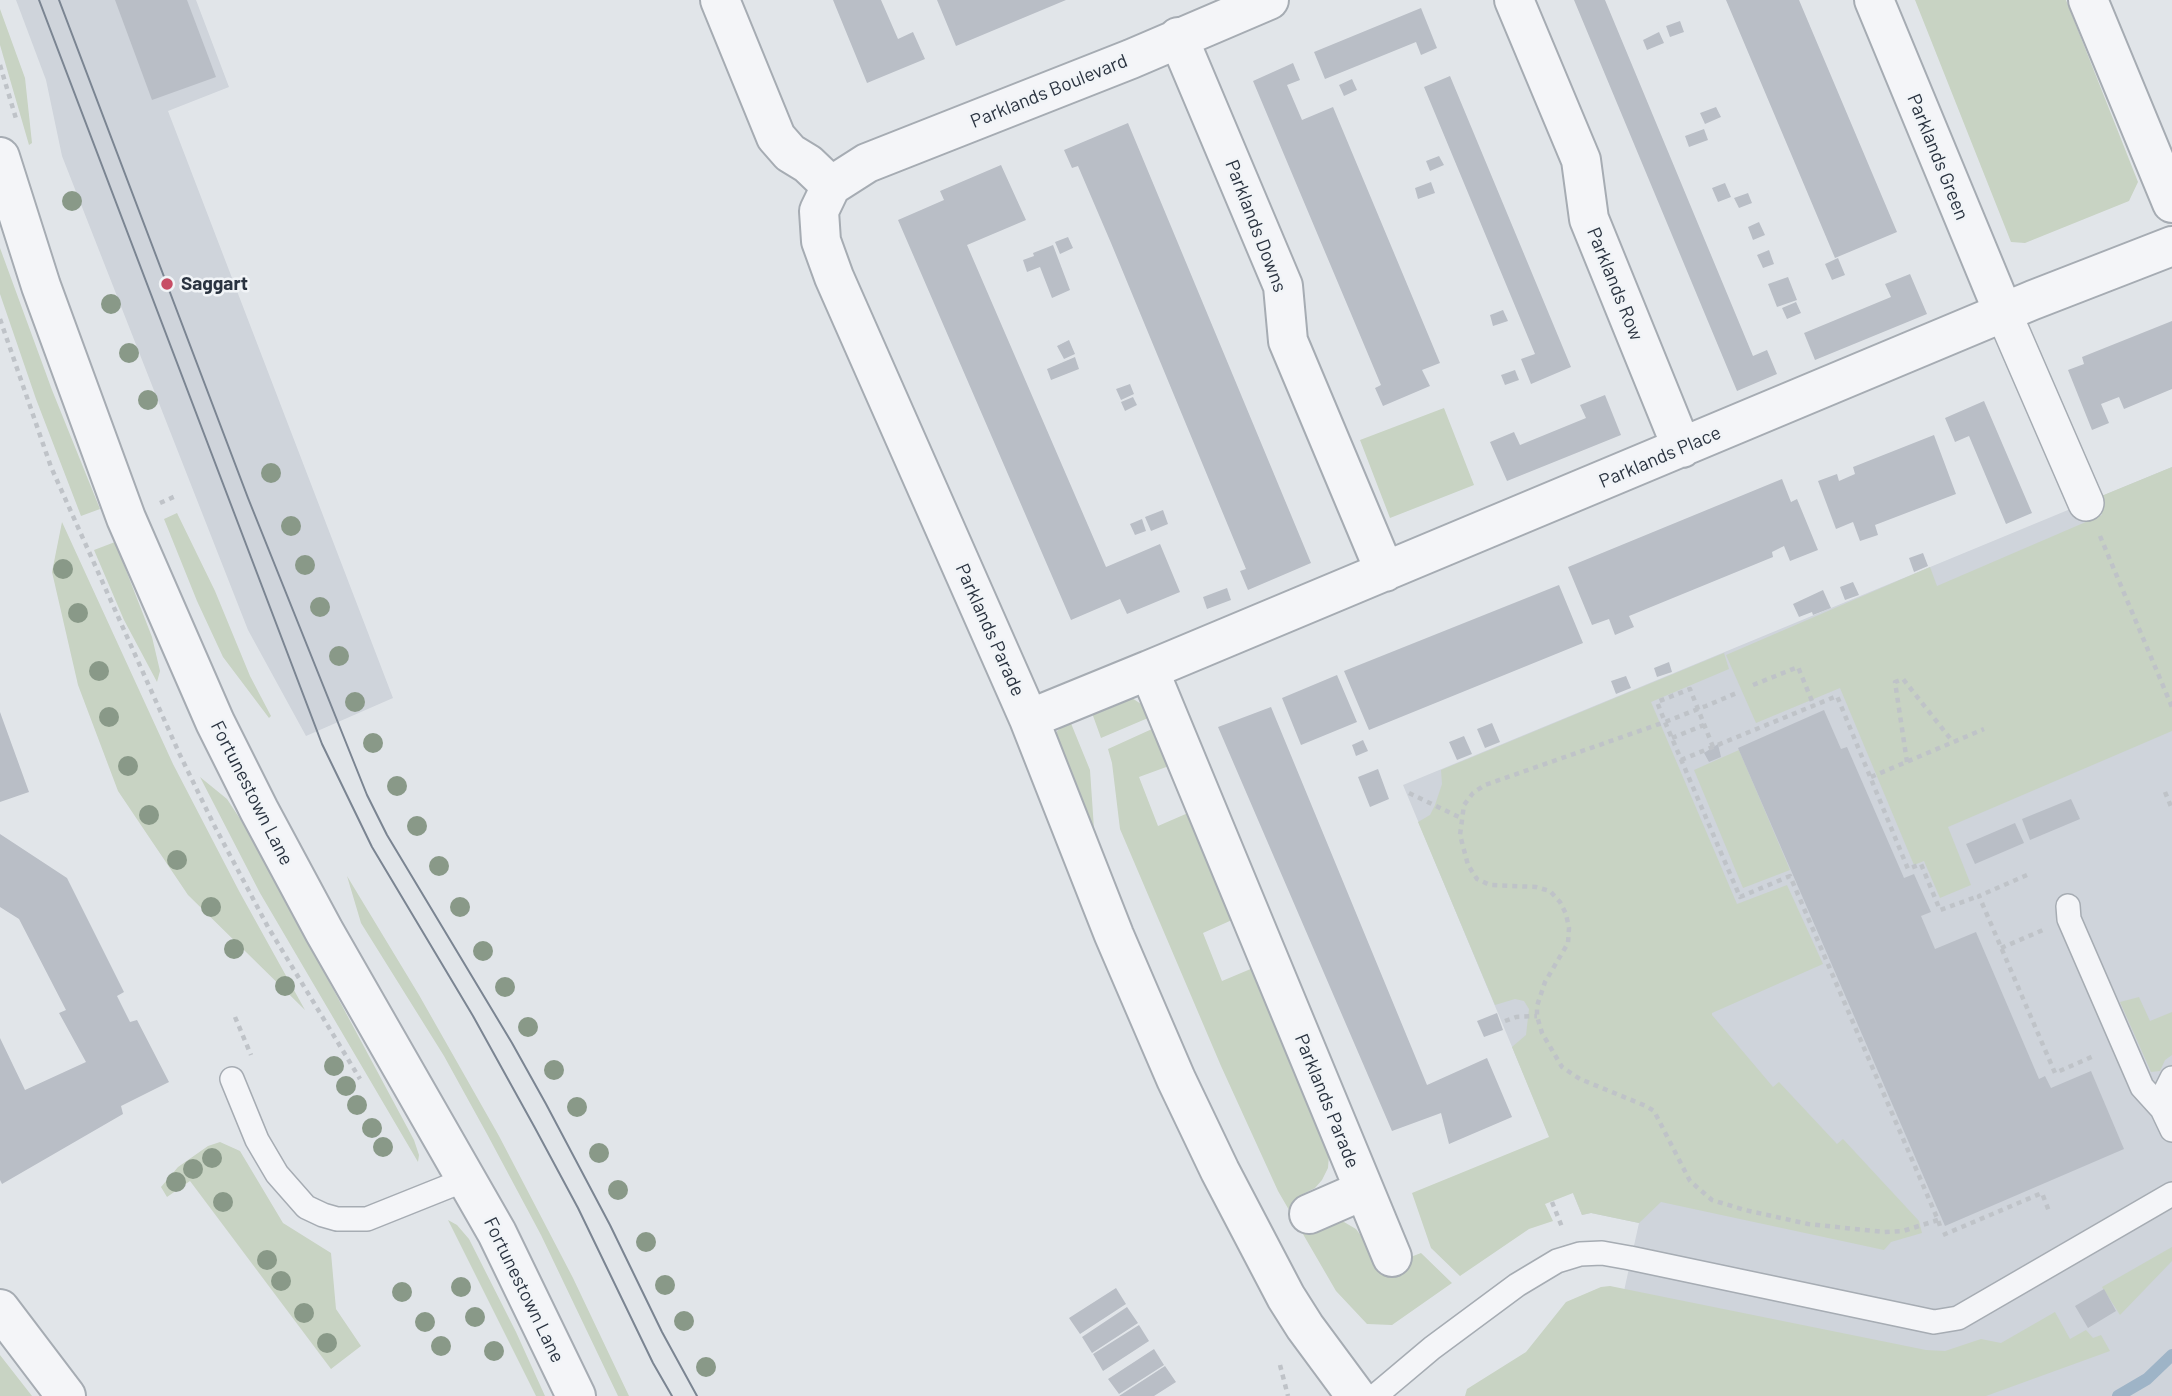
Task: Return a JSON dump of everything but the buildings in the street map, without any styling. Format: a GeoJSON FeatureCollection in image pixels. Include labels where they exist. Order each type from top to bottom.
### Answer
{"type":"FeatureCollection","features":[{"type":"Feature","properties":{"kind":"street"},"geometry":{"type":"LineString","coordinates":[[720,0],[776,137],[790,153],[808,164],[831,186]]}},
{"type":"Feature","properties":{"kind":"street","name":"Parklands Boulevard"},"geometry":{"type":"LineString","coordinates":[[831,186],[867,163],[1131,59],[1269,0]]}},
{"type":"Feature","properties":{"kind":"street","name":"Parklands Row"},"geometry":{"type":"LineString","coordinates":[[1514,0],[1581,160],[1589,219],[1682,448]]}},
{"type":"Feature","properties":{"kind":"street","name":"Parklands Green"},"geometry":{"type":"LineString","coordinates":[[1874,0],[2004,313]]}},
{"type":"Feature","properties":{"kind":"street"},"geometry":{"type":"LineString","coordinates":[[2088,0],[2172,203]]}},
{"type":"Feature","properties":{"kind":"street","name":"Parklands Downs"},"geometry":{"type":"LineString","coordinates":[[1178,37],[1283,286],[1289,341],[1385,572]]}},
{"type":"Feature","properties":{"kind":"street","name":"Fortunestown Lane"},"geometry":{"type":"LineString","coordinates":[[7,167],[41,286],[126,518],[215,722],[258,810],[317,919],[497,1233],[576,1396]]}},
{"type":"Feature","properties":{"kind":"street","name":"Parklands Parade"},"geometry":{"type":"LineString","coordinates":[[831,186],[819,211],[821,241],[834,277],[1029,719],[1149,670],[1392,1257]]}},
{"type":"Feature","properties":{"kind":"street","name":"Parklands Place"},"geometry":{"type":"LineString","coordinates":[[1149,670],[2004,313],[2172,246]]}},
{"type":"Feature","properties":{"kind":"street"},"geometry":{"type":"LineString","coordinates":[[2004,313],[2086,503]]}},
{"type":"Feature","properties":{"kind":"street"},"geometry":{"type":"LineString","coordinates":[[1029,719],[1114,934],[1176,1079],[1220,1171],[1286,1297],[1356,1396]]}},
{"type":"Feature","properties":{"kind":"street","name":"Parklands Parade"},"geometry":{"type":"LineString","coordinates":[[1309,1214],[1364,1189]]}},
{"type":"Feature","properties":{"kind":"street"},"geometry":{"type":"LineString","coordinates":[[0,1309],[66,1396]]}},
{"type":"Feature","properties":{"kind":"lane"},"geometry":{"type":"LineString","coordinates":[[2069,912],[2142,1087],[2162,1109],[2172,1130]]}},
{"type":"Feature","properties":{"kind":"lane"},"geometry":{"type":"LineString","coordinates":[[2162,1109],[2172,1078]]}},
{"type":"Feature","properties":{"kind":"lane"},"geometry":{"type":"LineString","coordinates":[[232,1079],[257,1140],[277,1174],[306,1207],[323,1215],[337,1219],[367,1219],[467,1179]]}},
{"type":"Feature","properties":{"kind":"lane"},"geometry":{"type":"LineString","coordinates":[[1376,1396],[1432,1348],[1517,1285],[1557,1261],[1580,1254],[1602,1253],[1630,1258],[1934,1322],[1958,1318],[2172,1194]]}},
{"type":"Feature","properties":{"kind":"path"},"geometry":{"type":"LineString","coordinates":[[0,65],[7,167]]}},
{"type":"Feature","properties":{"kind":"path"},"geometry":{"type":"LineString","coordinates":[[2086,503],[2172,707]]}},
{"type":"Feature","properties":{"kind":"path"},"geometry":{"type":"LineString","coordinates":[[1753,685],[1798,667],[1814,706]]}},
{"type":"Feature","properties":{"kind":"path"},"geometry":{"type":"LineString","coordinates":[[1908,762],[1895,682],[1903,679],[1953,742]]}},
{"type":"Feature","properties":{"kind":"path"},"geometry":{"type":"LineString","coordinates":[[1713,747],[1704,725],[1698,709],[1690,689],[1657,702],[1665,722],[1681,760],[1740,897],[1790,876],[1939,1223],[1884,1232],[1808,1224],[1712,1200],[1690,1181],[1654,1111],[1580,1079],[1562,1067],[1542,1033],[1537,1006],[1545,982],[1568,943],[1569,928],[1560,902],[1550,891],[1536,887],[1490,885],[1477,878],[1468,865],[1460,835],[1461,818],[1464,805],[1473,793],[1485,785],[1665,722],[1698,709],[1740,692]]}},
{"type":"Feature","properties":{"kind":"path"},"geometry":{"type":"LineString","coordinates":[[1681,760],[1837,696],[1908,869],[1922,864],[1940,910],[2027,875]]}},
{"type":"Feature","properties":{"kind":"path"},"geometry":{"type":"LineString","coordinates":[[1672,738],[1704,725]]}},
{"type":"Feature","properties":{"kind":"path"},"geometry":{"type":"LineString","coordinates":[[1871,777],[1984,729]]}},
{"type":"Feature","properties":{"kind":"path"},"geometry":{"type":"LineString","coordinates":[[2165,792],[2172,809]]}},
{"type":"Feature","properties":{"kind":"path"},"geometry":{"type":"LineString","coordinates":[[1409,793],[1461,818]]}},
{"type":"Feature","properties":{"kind":"path"},"geometry":{"type":"LineString","coordinates":[[1979,896],[2054,1073],[2103,1052]]}},
{"type":"Feature","properties":{"kind":"path"},"geometry":{"type":"LineString","coordinates":[[2001,948],[2069,912]]}},
{"type":"Feature","properties":{"kind":"path"},"geometry":{"type":"LineString","coordinates":[[1505,1021],[1516,1017],[1537,1016]]}},
{"type":"Feature","properties":{"kind":"path"},"geometry":{"type":"LineString","coordinates":[[235,1017],[257,1067]]}},
{"type":"Feature","properties":{"kind":"path"},"geometry":{"type":"LineString","coordinates":[[1943,1235],[2042,1193],[2050,1214]]}},
{"type":"Feature","properties":{"kind":"path"},"geometry":{"type":"LineString","coordinates":[[1552,1202],[1563,1231]]}},
{"type":"Feature","properties":{"kind":"path"},"geometry":{"type":"LineString","coordinates":[[1276,1359],[1282,1368],[1288,1396]]}},
{"type":"Feature","properties":{"kind":"shaded area"},"geometry":{"type":"Polygon","coordinates":[[[16,0],[196,0],[229,87],[168,111],[393,698],[306,736],[248,630],[62,156],[46,80],[16,0]]]}},
{"type":"Feature","properties":{"kind":"shaded area"},"geometry":{"type":"Polygon","coordinates":[[[2172,467],[2172,1396],[1656,1396],[1620,1309],[1639,1223],[1591,1213],[1582,1215],[1403,785],[2172,467]]]}},
{"type":"Feature","properties":{"kind":"green space"},"geometry":{"type":"Polygon","coordinates":[[[1915,0],[2066,0],[2138,182],[2129,201],[2025,243],[2011,242],[1915,0]]]}},
{"type":"Feature","properties":{"kind":"green space"},"geometry":{"type":"Polygon","coordinates":[[[0,9],[25,78],[32,143],[29,145],[0,45],[0,9]]]}},
{"type":"Feature","properties":{"kind":"green space"},"geometry":{"type":"Polygon","coordinates":[[[0,248],[52,390],[100,509],[81,516],[36,399],[0,294],[0,248]]]}},
{"type":"Feature","properties":{"kind":"green space"},"geometry":{"type":"Polygon","coordinates":[[[1444,408],[1474,485],[1390,518],[1360,440],[1444,408]]]}},
{"type":"Feature","properties":{"kind":"green space"},"geometry":{"type":"Polygon","coordinates":[[[2172,467],[2172,731],[1948,827],[1971,885],[1940,898],[1924,861],[1914,865],[1840,688],[1756,723],[1726,655],[1930,567],[1937,586],[2102,515],[2094,499],[2172,467]]]}},
{"type":"Feature","properties":{"kind":"green space"},"geometry":{"type":"Polygon","coordinates":[[[177,513],[215,591],[250,676],[271,716],[269,718],[223,657],[197,601],[164,519],[177,513]]]}},
{"type":"Feature","properties":{"kind":"green space"},"geometry":{"type":"Polygon","coordinates":[[[62,522],[173,764],[305,1010],[188,895],[118,791],[78,685],[52,572],[62,522]]]}},
{"type":"Feature","properties":{"kind":"green space"},"geometry":{"type":"Polygon","coordinates":[[[115,542],[152,637],[160,671],[157,682],[124,620],[94,550],[115,542]]]}},
{"type":"Feature","properties":{"kind":"green space"},"geometry":{"type":"Polygon","coordinates":[[[1724,653],[1729,669],[1651,702],[1737,904],[1787,885],[1823,964],[1712,1015],[1773,1087],[1779,1082],[1837,1144],[1843,1139],[1919,1221],[1922,1233],[1891,1242],[1884,1250],[1661,1202],[1639,1223],[1591,1213],[1582,1215],[1573,1193],[1545,1204],[1553,1221],[1529,1229],[1460,1276],[1431,1248],[1412,1193],[1549,1137],[1512,1047],[1526,1035],[1529,1009],[1524,1001],[1515,999],[1495,1005],[1418,822],[1430,815],[1435,805],[1442,784],[1441,770],[1724,653]]]}},
{"type":"Feature","properties":{"kind":"green space"},"geometry":{"type":"Polygon","coordinates":[[[1132,698],[1144,706],[1148,718],[1101,738],[1092,713],[1132,698]]]}},
{"type":"Feature","properties":{"kind":"green space"},"geometry":{"type":"Polygon","coordinates":[[[1070,721],[1090,770],[1094,829],[1057,737],[1057,731],[1070,721]]]}},
{"type":"Feature","properties":{"kind":"green space"},"geometry":{"type":"Polygon","coordinates":[[[1152,729],[1169,766],[1139,777],[1158,826],[1188,813],[1232,920],[1203,933],[1222,981],[1253,968],[1329,1155],[1328,1168],[1322,1180],[1315,1188],[1301,1195],[1315,1225],[1332,1221],[1344,1222],[1356,1229],[1364,1240],[1377,1270],[1421,1253],[1452,1283],[1392,1325],[1367,1324],[1336,1291],[1278,1191],[1221,1066],[1120,829],[1108,749],[1152,729]]]}},
{"type":"Feature","properties":{"kind":"green space"},"geometry":{"type":"Polygon","coordinates":[[[1739,750],[1790,870],[1743,888],[1694,770],[1739,750]]]}},
{"type":"Feature","properties":{"kind":"green space"},"geometry":{"type":"Polygon","coordinates":[[[200,777],[227,799],[250,834],[414,1140],[419,1155],[418,1162],[260,893],[200,777]]]}},
{"type":"Feature","properties":{"kind":"green space"},"geometry":{"type":"Polygon","coordinates":[[[347,876],[499,1136],[573,1278],[629,1396],[618,1396],[541,1235],[487,1134],[444,1056],[361,923],[347,876]]]}},
{"type":"Feature","properties":{"kind":"green space"},"geometry":{"type":"Polygon","coordinates":[[[2139,997],[2150,1021],[2172,1012],[2172,1055],[2165,1060],[2160,1071],[2151,1072],[2120,1002],[2139,997]]]}},
{"type":"Feature","properties":{"kind":"green space"},"geometry":{"type":"Polygon","coordinates":[[[220,1142],[240,1151],[283,1223],[331,1253],[336,1309],[361,1346],[331,1369],[190,1181],[167,1197],[161,1187],[178,1167],[208,1146],[220,1142]]]}},
{"type":"Feature","properties":{"kind":"green space"},"geometry":{"type":"Polygon","coordinates":[[[448,1220],[457,1225],[469,1239],[545,1396],[536,1396],[448,1220]]]}},
{"type":"Feature","properties":{"kind":"green space"},"geometry":{"type":"Polygon","coordinates":[[[2172,1247],[2172,1261],[2120,1315],[2102,1287],[2172,1247]]]}},
{"type":"Feature","properties":{"kind":"green space"},"geometry":{"type":"Polygon","coordinates":[[[1610,1286],[1926,1350],[1945,1351],[1981,1339],[2001,1343],[2055,1312],[2070,1339],[2086,1330],[2093,1338],[2101,1335],[2110,1351],[1986,1396],[1465,1396],[1467,1389],[1526,1352],[1566,1302],[1601,1287],[1610,1286]]]}},
{"type":"Feature","properties":{"kind":"green space"},"geometry":{"type":"Polygon","coordinates":[[[0,1355],[32,1396],[0,1396],[0,1355]]]}},
{"type":"Feature","properties":{"kind":"waterway"},"geometry":{"type":"LineString","coordinates":[[2118,1396],[2147,1379],[2172,1355]]}},
{"type":"Feature","properties":{"kind":"tram line"},"geometry":{"type":"LineString","coordinates":[[39,0],[322,744],[372,847],[473,1016],[578,1208],[653,1363],[672,1396]]}},
{"type":"Feature","properties":{"kind":"tram line"},"geometry":{"type":"LineString","coordinates":[[59,0],[248,498],[367,795],[387,835],[546,1104],[697,1396]]}},
{"type":"Feature","properties":{"kind":"place","name":"Saggart"},"geometry":{"type":"Point","coordinates":[167,284]}}]}
